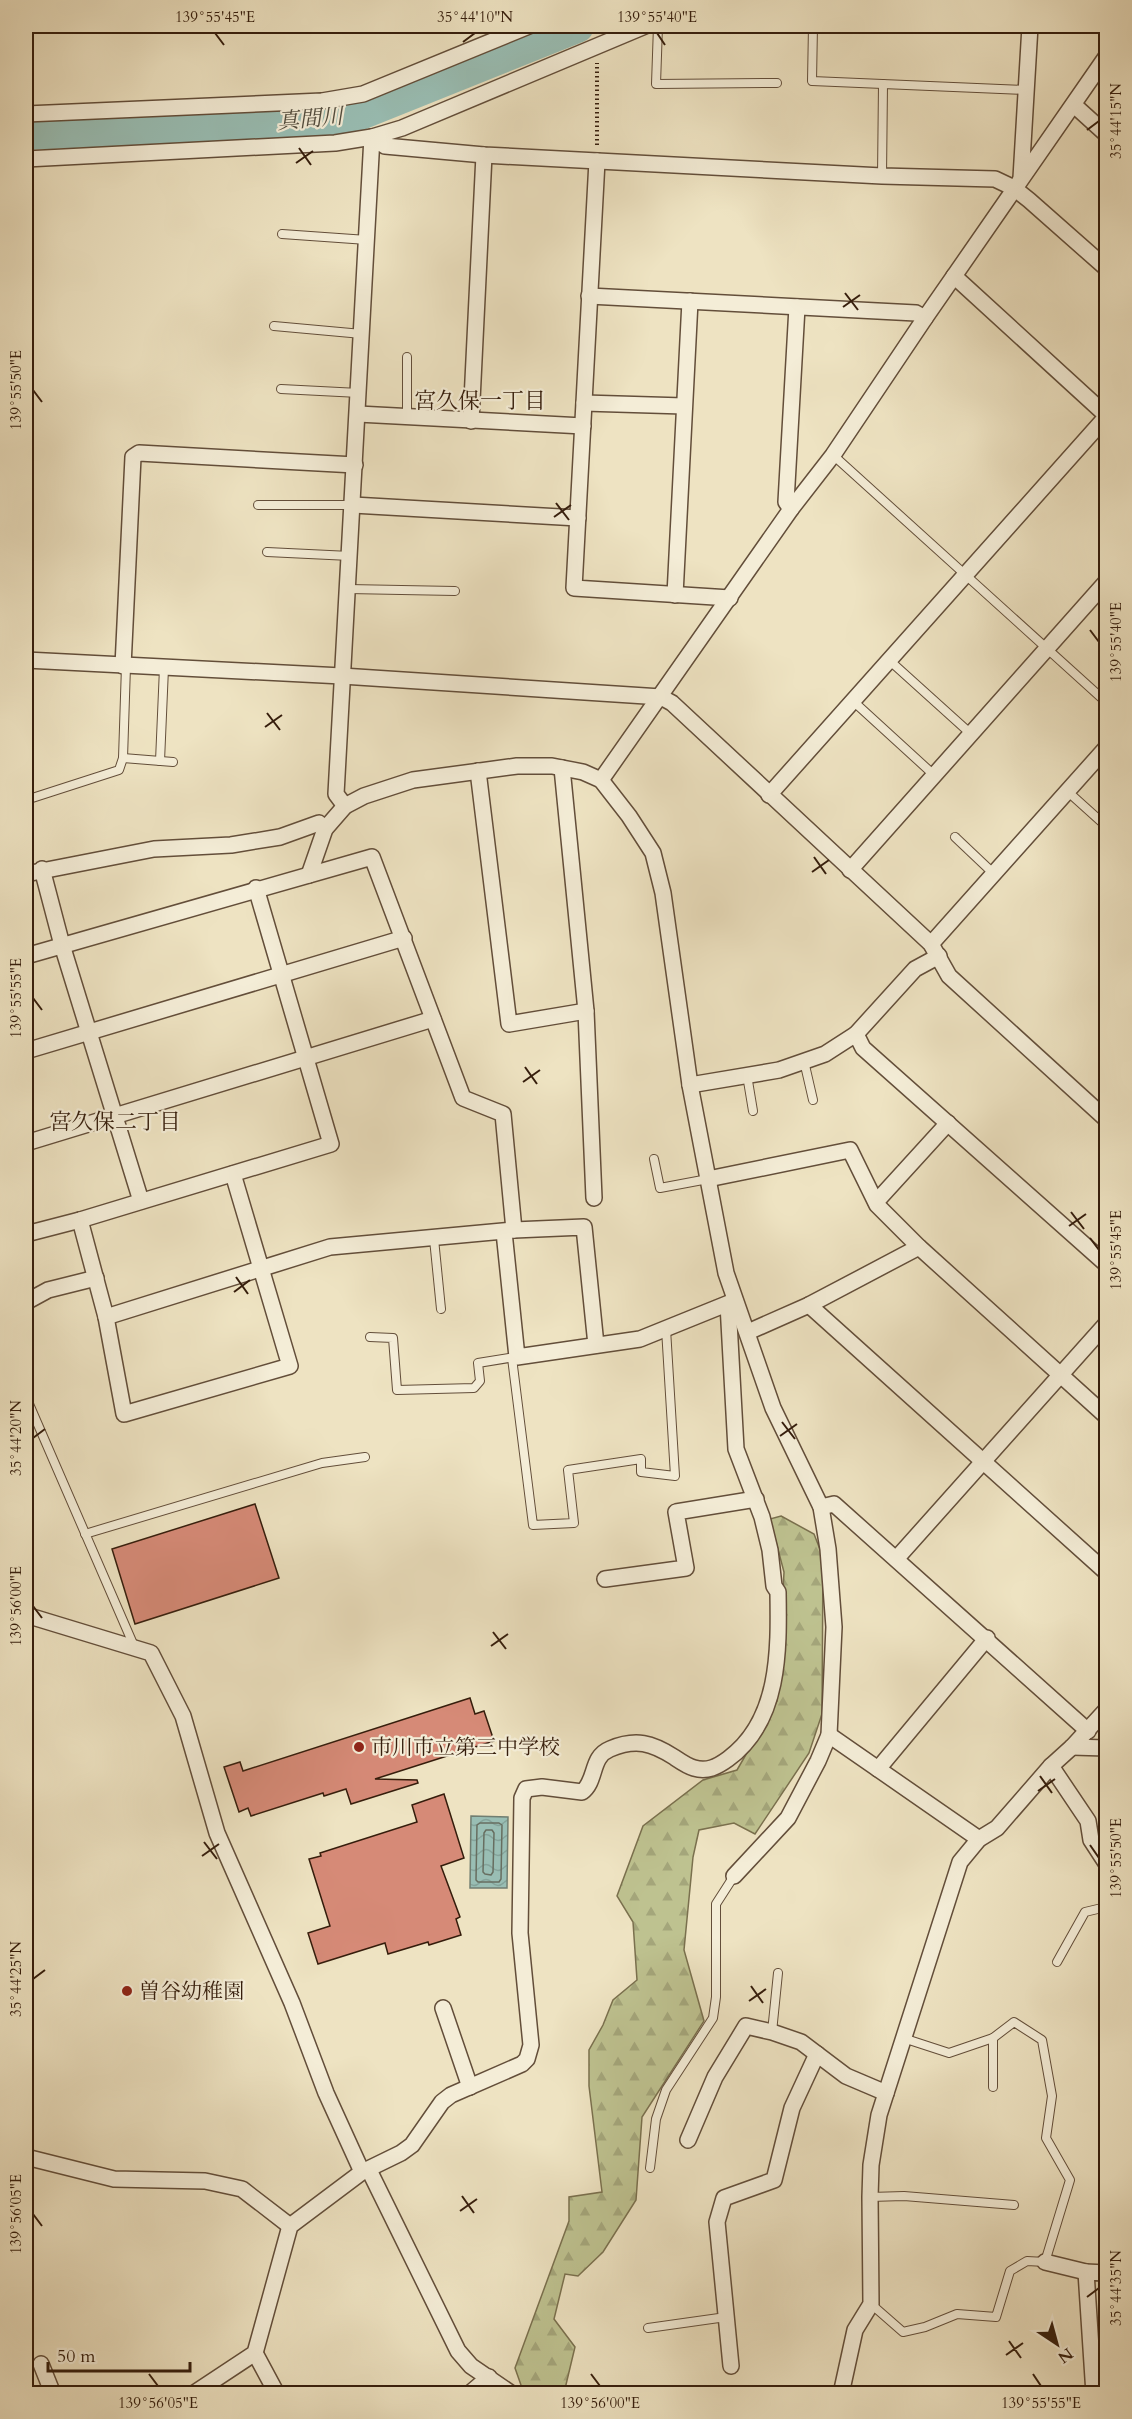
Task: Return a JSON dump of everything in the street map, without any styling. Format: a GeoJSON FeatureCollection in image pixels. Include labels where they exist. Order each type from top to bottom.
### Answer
{"type":"FeatureCollection","features":[{"type":"Feature","properties":{"kind":"street"},"geometry":{"type":"LineString","coordinates":[[26,114],[332,99],[363,94],[529,26]]}},
{"type":"Feature","properties":{"kind":"street"},"geometry":{"type":"LineString","coordinates":[[26,159],[335,143],[372,137],[402,128],[645,26]]}},
{"type":"Feature","properties":{"kind":"street"},"geometry":{"type":"LineString","coordinates":[[1018,183],[1030,26]]}},
{"type":"Feature","properties":{"kind":"street"},"geometry":{"type":"LineString","coordinates":[[601,780],[791,509],[832,455],[1107,57]]}},
{"type":"Feature","properties":{"kind":"street"},"geometry":{"type":"LineString","coordinates":[[1074,105],[1107,135]]}},
{"type":"Feature","properties":{"kind":"street"},"geometry":{"type":"LineString","coordinates":[[372,137],[385,146],[484,155],[882,176],[995,179],[1018,183],[1107,268]]}},
{"type":"Feature","properties":{"kind":"street"},"geometry":{"type":"LineString","coordinates":[[345,806],[336,794],[372,137]]}},
{"type":"Feature","properties":{"kind":"street"},"geometry":{"type":"LineString","coordinates":[[471,421],[484,155]]}},
{"type":"Feature","properties":{"kind":"street"},"geometry":{"type":"LineString","coordinates":[[597,161],[574,588],[730,598]]}},
{"type":"Feature","properties":{"kind":"street"},"geometry":{"type":"LineString","coordinates":[[769,795],[1107,416],[954,276]]}},
{"type":"Feature","properties":{"kind":"street"},"geometry":{"type":"LineString","coordinates":[[589,296],[916,313],[925,318]]}},
{"type":"Feature","properties":{"kind":"street"},"geometry":{"type":"LineString","coordinates":[[675,595],[690,301]]}},
{"type":"Feature","properties":{"kind":"street"},"geometry":{"type":"LineString","coordinates":[[791,509],[786,502],[797,307]]}},
{"type":"Feature","properties":{"kind":"street"},"geometry":{"type":"LineString","coordinates":[[584,403],[684,406]]}},
{"type":"Feature","properties":{"kind":"street"},"geometry":{"type":"LineString","coordinates":[[358,414],[582,426]]}},
{"type":"Feature","properties":{"kind":"street"},"geometry":{"type":"LineString","coordinates":[[125,666],[133,457],[139,453],[355,465]]}},
{"type":"Feature","properties":{"kind":"street"},"geometry":{"type":"LineString","coordinates":[[353,505],[578,518]]}},
{"type":"Feature","properties":{"kind":"street"},"geometry":{"type":"LineString","coordinates":[[850,870],[1107,582]]}},
{"type":"Feature","properties":{"kind":"street"},"geometry":{"type":"LineString","coordinates":[[26,660],[342,676],[660,697],[672,704],[935,950],[949,976],[1107,1119]]}},
{"type":"Feature","properties":{"kind":"street"},"geometry":{"type":"LineString","coordinates":[[690,1084],[779,1070],[825,1054],[856,1034],[935,950],[993,873],[1066,790],[1107,748]]}},
{"type":"Feature","properties":{"kind":"street"},"geometry":{"type":"LineString","coordinates":[[193,2394],[255,2353],[290,2226],[365,2171],[412,2145],[442,2102],[522,2064],[527,2059],[531,2044],[520,1933],[522,1798],[526,1789],[542,1787],[582,1792],[587,1788],[600,1754],[610,1749],[639,1743],[652,1744],[692,1768],[707,1769],[718,1766],[749,1740],[762,1719],[778,1660],[778,1592],[774,1586],[770,1550],[756,1499],[736,1449],[732,1302],[690,1084],[663,893],[653,854],[629,816],[601,780],[583,772],[552,766],[517,766],[413,780],[364,796],[345,806],[325,829],[309,875]]}},
{"type":"Feature","properties":{"kind":"street"},"geometry":{"type":"LineString","coordinates":[[562,768],[586,1011],[594,1198]]}},
{"type":"Feature","properties":{"kind":"street"},"geometry":{"type":"LineString","coordinates":[[478,771],[509,1024],[586,1011]]}},
{"type":"Feature","properties":{"kind":"street"},"geometry":{"type":"LineString","coordinates":[[26,874],[42,869],[154,849],[231,845],[280,837],[319,823],[325,829]]}},
{"type":"Feature","properties":{"kind":"street"},"geometry":{"type":"LineString","coordinates":[[26,956],[372,856],[463,1098],[503,1113],[514,1357],[640,1339],[732,1302]]}},
{"type":"Feature","properties":{"kind":"street"},"geometry":{"type":"LineString","coordinates":[[42,869],[62,945],[141,1201]]}},
{"type":"Feature","properties":{"kind":"street"},"geometry":{"type":"LineString","coordinates":[[26,1234],[80,1220],[332,1144],[256,888]]}},
{"type":"Feature","properties":{"kind":"street"},"geometry":{"type":"LineString","coordinates":[[26,1051],[404,938]]}},
{"type":"Feature","properties":{"kind":"street"},"geometry":{"type":"LineString","coordinates":[[26,1143],[433,1019]]}},
{"type":"Feature","properties":{"kind":"street"},"geometry":{"type":"LineString","coordinates":[[856,1034],[863,1048],[1107,1264]]}},
{"type":"Feature","properties":{"kind":"street"},"geometry":{"type":"LineString","coordinates":[[876,1202],[948,1123]]}},
{"type":"Feature","properties":{"kind":"street"},"geometry":{"type":"LineString","coordinates":[[708,1179],[850,1150],[876,1202],[919,1247],[1107,1416]]}},
{"type":"Feature","properties":{"kind":"street"},"geometry":{"type":"LineString","coordinates":[[80,1220],[106,1317],[124,1414],[290,1366],[233,1174]]}},
{"type":"Feature","properties":{"kind":"street"},"geometry":{"type":"LineString","coordinates":[[106,1317],[330,1247],[509,1231],[584,1227],[596,1345]]}},
{"type":"Feature","properties":{"kind":"street"},"geometry":{"type":"LineString","coordinates":[[747,1332],[809,1305],[919,1247]]}},
{"type":"Feature","properties":{"kind":"street"},"geometry":{"type":"LineString","coordinates":[[26,1302],[48,1290],[96,1278]]}},
{"type":"Feature","properties":{"kind":"street"},"geometry":{"type":"LineString","coordinates":[[732,1302],[747,1332],[773,1408],[821,1508],[828,1549],[834,1627],[829,1735],[788,1818],[734,1875]]}},
{"type":"Feature","properties":{"kind":"street"},"geometry":{"type":"LineString","coordinates":[[809,1305],[1107,1572]]}},
{"type":"Feature","properties":{"kind":"street"},"geometry":{"type":"LineString","coordinates":[[897,1558],[1107,1324]]}},
{"type":"Feature","properties":{"kind":"street"},"geometry":{"type":"LineString","coordinates":[[605,1579],[686,1568],[676,1512],[756,1499]]}},
{"type":"Feature","properties":{"kind":"street"},"geometry":{"type":"LineString","coordinates":[[821,1508],[834,1504],[987,1638],[1088,1731]]}},
{"type":"Feature","properties":{"kind":"street"},"geometry":{"type":"LineString","coordinates":[[26,1615],[151,1653],[183,1716],[217,1833],[292,2003],[326,2093],[458,2351],[471,2366],[512,2394]]}},
{"type":"Feature","properties":{"kind":"street"},"geometry":{"type":"LineString","coordinates":[[878,1769],[987,1638]]}},
{"type":"Feature","properties":{"kind":"street"},"geometry":{"type":"LineString","coordinates":[[841,2394],[855,2330],[872,2304],[871,2164],[879,2115],[960,1862],[979,1839],[998,1828],[1051,1766],[1107,1710]]}},
{"type":"Feature","properties":{"kind":"street"},"geometry":{"type":"LineString","coordinates":[[829,1735],[979,1839]]}},
{"type":"Feature","properties":{"kind":"street"},"geometry":{"type":"LineString","coordinates":[[1072,1747],[1107,1749]]}},
{"type":"Feature","properties":{"kind":"street"},"geometry":{"type":"LineString","coordinates":[[1051,1766],[1088,1821],[1091,1840],[1107,1863]]}},
{"type":"Feature","properties":{"kind":"street"},"geometry":{"type":"LineString","coordinates":[[444,2008],[470,2087]]}},
{"type":"Feature","properties":{"kind":"street"},"geometry":{"type":"LineString","coordinates":[[688,2139],[715,2077],[746,2026],[801,2042],[846,2076],[886,2093]]}},
{"type":"Feature","properties":{"kind":"street"},"geometry":{"type":"LineString","coordinates":[[731,2367],[717,2222],[724,2198],[774,2180],[792,2108],[817,2054]]}},
{"type":"Feature","properties":{"kind":"street"},"geometry":{"type":"LineString","coordinates":[[26,2157],[114,2179],[205,2181],[242,2190],[290,2226]]}},
{"type":"Feature","properties":{"kind":"street"},"geometry":{"type":"LineString","coordinates":[[1045,2262],[1086,2272],[1107,2272]]}},
{"type":"Feature","properties":{"kind":"street"},"geometry":{"type":"LineString","coordinates":[[1086,2272],[1094,2394]]}},
{"type":"Feature","properties":{"kind":"street"},"geometry":{"type":"LineString","coordinates":[[255,2353],[277,2394]]}},
{"type":"Feature","properties":{"kind":"street"},"geometry":{"type":"LineString","coordinates":[[41,2364],[53,2394]]}},
{"type":"Feature","properties":{"kind":"street"},"geometry":{"type":"LineString","coordinates":[[469,2394],[489,2377]]}},
{"type":"Feature","properties":{"kind":"lane"},"geometry":{"type":"LineString","coordinates":[[658,26],[656,84],[777,83]]}},
{"type":"Feature","properties":{"kind":"lane"},"geometry":{"type":"LineString","coordinates":[[813,26],[812,81],[1026,90]]}},
{"type":"Feature","properties":{"kind":"lane"},"geometry":{"type":"LineString","coordinates":[[882,176],[883,84]]}},
{"type":"Feature","properties":{"kind":"lane"},"geometry":{"type":"LineString","coordinates":[[282,234],[367,240]]}},
{"type":"Feature","properties":{"kind":"lane"},"geometry":{"type":"LineString","coordinates":[[274,326],[362,334]]}},
{"type":"Feature","properties":{"kind":"lane"},"geometry":{"type":"LineString","coordinates":[[407,357],[407,417]]}},
{"type":"Feature","properties":{"kind":"lane"},"geometry":{"type":"LineString","coordinates":[[280,388],[359,393]]}},
{"type":"Feature","properties":{"kind":"lane"},"geometry":{"type":"LineString","coordinates":[[832,455],[1046,650],[1107,702]]}},
{"type":"Feature","properties":{"kind":"lane"},"geometry":{"type":"LineString","coordinates":[[258,505],[353,505]]}},
{"type":"Feature","properties":{"kind":"lane"},"geometry":{"type":"LineString","coordinates":[[267,552],[350,556]]}},
{"type":"Feature","properties":{"kind":"lane"},"geometry":{"type":"LineString","coordinates":[[348,589],[455,591]]}},
{"type":"Feature","properties":{"kind":"lane"},"geometry":{"type":"LineString","coordinates":[[889,660],[971,734]]}},
{"type":"Feature","properties":{"kind":"lane"},"geometry":{"type":"LineString","coordinates":[[26,801],[119,770],[123,758],[125,666]]}},
{"type":"Feature","properties":{"kind":"lane"},"geometry":{"type":"LineString","coordinates":[[159,761],[164,668]]}},
{"type":"Feature","properties":{"kind":"lane"},"geometry":{"type":"LineString","coordinates":[[853,701],[934,775]]}},
{"type":"Feature","properties":{"kind":"lane"},"geometry":{"type":"LineString","coordinates":[[123,758],[173,762]]}},
{"type":"Feature","properties":{"kind":"lane"},"geometry":{"type":"LineString","coordinates":[[1066,790],[1107,826]]}},
{"type":"Feature","properties":{"kind":"lane"},"geometry":{"type":"LineString","coordinates":[[955,837],[993,873]]}},
{"type":"Feature","properties":{"kind":"lane"},"geometry":{"type":"LineString","coordinates":[[804,1061],[813,1100]]}},
{"type":"Feature","properties":{"kind":"lane"},"geometry":{"type":"LineString","coordinates":[[747,1075],[753,1111]]}},
{"type":"Feature","properties":{"kind":"lane"},"geometry":{"type":"LineString","coordinates":[[654,1159],[660,1188],[708,1179]]}},
{"type":"Feature","properties":{"kind":"lane"},"geometry":{"type":"LineString","coordinates":[[434,1239],[441,1309]]}},
{"type":"Feature","properties":{"kind":"lane"},"geometry":{"type":"LineString","coordinates":[[370,1337],[393,1338],[397,1390],[474,1388],[480,1381],[478,1363],[514,1357],[533,1525],[574,1523],[568,1470],[641,1460],[641,1472],[675,1476],[666,1329]]}},
{"type":"Feature","properties":{"kind":"lane"},"geometry":{"type":"LineString","coordinates":[[26,1397],[135,1648]]}},
{"type":"Feature","properties":{"kind":"lane"},"geometry":{"type":"LineString","coordinates":[[85,1534],[322,1464],[365,1457]]}},
{"type":"Feature","properties":{"kind":"lane"},"geometry":{"type":"LineString","coordinates":[[650,2168],[656,2119],[666,2090],[713,2019],[716,1997],[716,1904],[734,1875]]}},
{"type":"Feature","properties":{"kind":"lane"},"geometry":{"type":"LineString","coordinates":[[1057,1962],[1085,1912],[1107,1907]]}},
{"type":"Feature","properties":{"kind":"lane"},"geometry":{"type":"LineString","coordinates":[[772,2032],[778,1973]]}},
{"type":"Feature","properties":{"kind":"lane"},"geometry":{"type":"LineString","coordinates":[[872,2304],[903,2332],[926,2327],[957,2314],[996,2317],[1010,2271],[1027,2261],[1045,2262],[1070,2180],[1046,2138],[1052,2096],[1042,2040],[1014,2022],[993,2038],[949,2053],[903,2038]]}},
{"type":"Feature","properties":{"kind":"lane"},"geometry":{"type":"LineString","coordinates":[[993,2038],[993,2088]]}},
{"type":"Feature","properties":{"kind":"lane"},"geometry":{"type":"LineString","coordinates":[[870,2197],[904,2196],[1014,2205]]}},
{"type":"Feature","properties":{"kind":"lane"},"geometry":{"type":"LineString","coordinates":[[648,2328],[726,2317]]}},
{"type":"Feature","properties":{"kind":"path"},"geometry":{"type":"LineString","coordinates":[[597,45],[597,161]]}},
{"type":"Feature","properties":{"kind":"green space"},"geometry":{"type":"Polygon","coordinates":[[[781,1516],[814,1534],[823,1557],[822,1714],[809,1753],[755,1834],[734,1823],[699,1830],[693,1857],[684,1950],[704,2021],[642,2117],[636,2200],[603,2252],[578,2276],[565,2274],[554,2319],[575,2347],[564,2393],[537,2393],[522,2388],[515,2368],[569,2221],[569,2197],[602,2192],[589,2086],[589,2050],[603,2025],[613,2000],[637,1980],[633,1922],[617,1896],[643,1826],[703,1780],[737,1770],[777,1701],[784,1572],[770,1519],[781,1516]]]}},
{"type":"Feature","properties":{"kind":"water"},"geometry":{"type":"Polygon","coordinates":[[[471,1816],[508,1817],[507,1888],[470,1888],[471,1816]]]}},
{"type":"Feature","properties":{"kind":"building"},"geometry":{"type":"Polygon","coordinates":[[[255,1504],[279,1578],[135,1624],[112,1549],[255,1504]]]}},
{"type":"Feature","properties":{"kind":"building"},"geometry":{"type":"Polygon","coordinates":[[[470,1698],[475,1714],[484,1711],[494,1741],[375,1779],[417,1780],[418,1783],[351,1804],[346,1789],[324,1796],[323,1793],[251,1816],[248,1808],[239,1812],[224,1767],[240,1762],[243,1771],[470,1698]]]}},
{"type":"Feature","properties":{"kind":"building"},"geometry":{"type":"Polygon","coordinates":[[[444,1794],[464,1858],[441,1866],[460,1917],[456,1919],[461,1935],[388,1954],[385,1943],[318,1964],[308,1933],[330,1926],[309,1859],[321,1856],[320,1853],[417,1822],[412,1805],[444,1794]]]}},
{"type":"Feature","properties":{"kind":"waterway","name":"真間川"},"geometry":{"type":"LineString","coordinates":[[26,133],[343,120],[577,26]]}},
{"type":"Feature","properties":{"kind":"place","name":"市川市立第三中学校"},"geometry":{"type":"Point","coordinates":[359,1747]}},
{"type":"Feature","properties":{"kind":"place","name":"曽谷幼稚園"},"geometry":{"type":"Point","coordinates":[127,1991]}},
{"type":"Feature","properties":{"kind":"district","name":"宮久保一丁目"},"geometry":{"type":"Point","coordinates":[480,401]}},
{"type":"Feature","properties":{"kind":"district","name":"宮久保二丁目"},"geometry":{"type":"Point","coordinates":[115,1122]}}]}
